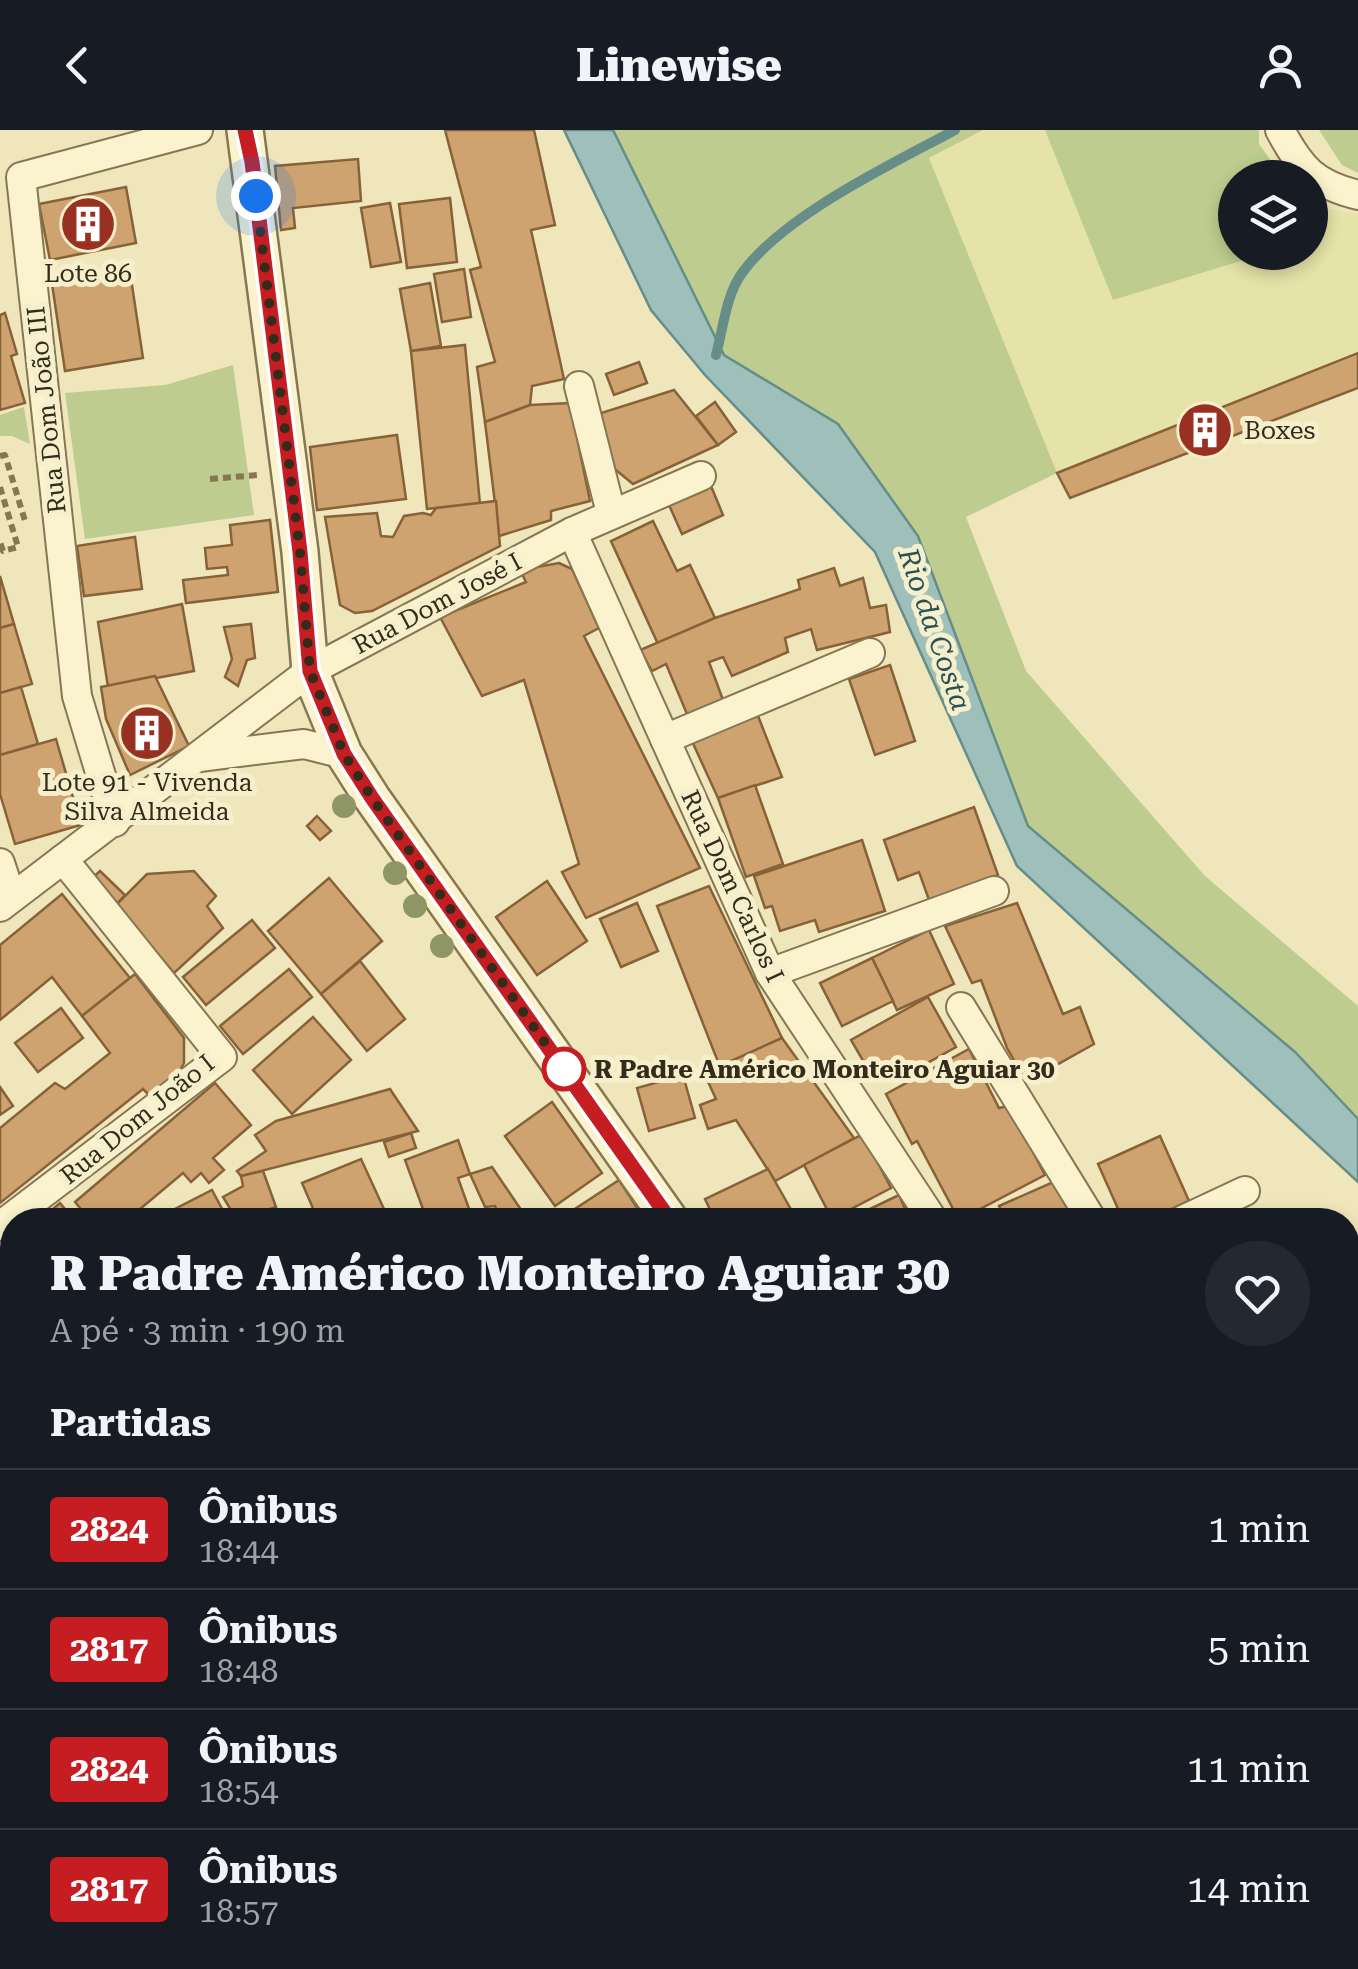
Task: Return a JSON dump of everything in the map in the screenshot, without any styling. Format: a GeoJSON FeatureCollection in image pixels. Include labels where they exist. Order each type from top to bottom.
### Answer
{"type":"FeatureCollection","features":[{"type":"Feature","properties":{"kind":"street","name":"Rua Dom João III"},"geometry":{"type":"LineString","coordinates":[[115,822],[77,696],[20,176],[198,130]]}},
{"type":"Feature","properties":{"kind":"street"},"geometry":{"type":"LineString","coordinates":[[245,130],[300,552],[310,671],[344,754],[372,798],[662,1208]]}},
{"type":"Feature","properties":{"kind":"street"},"geometry":{"type":"LineString","coordinates":[[1280,130],[1297,162],[1320,182],[1358,195]]}},
{"type":"Feature","properties":{"kind":"street"},"geometry":{"type":"LineString","coordinates":[[579,386],[611,513]]}},
{"type":"Feature","properties":{"kind":"street","name":"Rua Dom José I"},"geometry":{"type":"LineString","coordinates":[[6,902],[310,671],[572,532],[700,476]]}},
{"type":"Feature","properties":{"kind":"street","name":"Rua Dom Carlos I"},"geometry":{"type":"LineString","coordinates":[[572,532],[770,973],[925,1208]]}},
{"type":"Feature","properties":{"kind":"street"},"geometry":{"type":"LineString","coordinates":[[665,739],[870,653]]}},
{"type":"Feature","properties":{"kind":"street"},"geometry":{"type":"LineString","coordinates":[[199,757],[304,744],[344,754]]}},
{"type":"Feature","properties":{"kind":"street","name":"Rua Dom João I"},"geometry":{"type":"LineString","coordinates":[[24,1208],[222,1057],[63,859]]}},
{"type":"Feature","properties":{"kind":"street"},"geometry":{"type":"LineString","coordinates":[[0,863],[6,902]]}},
{"type":"Feature","properties":{"kind":"street"},"geometry":{"type":"LineString","coordinates":[[770,973],[994,891]]}},
{"type":"Feature","properties":{"kind":"street"},"geometry":{"type":"LineString","coordinates":[[961,1006],[1085,1208]]}},
{"type":"Feature","properties":{"kind":"street"},"geometry":{"type":"LineString","coordinates":[[1208,1208],[1246,1191]]}},
{"type":"Feature","properties":{"kind":"path"},"geometry":{"type":"LineString","coordinates":[[0,487],[18,547],[3,552],[0,542]]}},
{"type":"Feature","properties":{"kind":"shaded area"},"geometry":{"type":"Polygon","coordinates":[[[983,130],[1045,130],[1113,300],[1218,268],[1328,270],[1328,208],[1358,214],[1358,351],[1057,473],[929,158],[983,130]]]}},
{"type":"Feature","properties":{"kind":"green space"},"geometry":{"type":"Polygon","coordinates":[[[613,130],[983,130],[929,158],[1057,473],[966,517],[1026,671],[1205,876],[1358,1006],[1358,1119],[1295,1052],[1028,826],[918,536],[838,424],[724,355],[613,130]]]}},
{"type":"Feature","properties":{"kind":"green space"},"geometry":{"type":"Polygon","coordinates":[[[1045,130],[1259,130],[1259,144],[1271,160],[1218,160],[1218,268],[1113,300],[1045,130]]]}},
{"type":"Feature","properties":{"kind":"green space"},"geometry":{"type":"Polygon","coordinates":[[[1319,130],[1358,130],[1358,173],[1342,165],[1319,130]]]}},
{"type":"Feature","properties":{"kind":"green space"},"geometry":{"type":"Polygon","coordinates":[[[233,365],[254,515],[85,539],[65,393],[165,385],[233,365]]]}},
{"type":"Feature","properties":{"kind":"green space"},"geometry":{"type":"Polygon","coordinates":[[[24,407],[30,444],[12,436],[0,436],[0,415],[24,407]]]}},
{"type":"Feature","properties":{"kind":"water","name":"Rio da Costa"},"geometry":{"type":"Polygon","coordinates":[[[564,130],[613,130],[724,355],[838,424],[918,536],[1028,826],[1295,1052],[1358,1119],[1358,1182],[1017,866],[875,552],[705,375],[651,310],[564,130]]]}},
{"type":"Feature","properties":{"kind":"building"},"geometry":{"type":"Polygon","coordinates":[[[445,130],[534,130],[555,225],[531,230],[564,379],[532,386],[530,405],[485,422],[477,367],[495,362],[470,270],[481,267],[445,130]]]}},
{"type":"Feature","properties":{"kind":"building"},"geometry":{"type":"Polygon","coordinates":[[[358,159],[361,201],[293,208],[295,228],[281,230],[275,166],[358,159]]]}},
{"type":"Feature","properties":{"kind":"building","name":"Lote 86"},"geometry":{"type":"Polygon","coordinates":[[[126,187],[136,243],[50,260],[39,204],[126,187]]]}},
{"type":"Feature","properties":{"kind":"building"},"geometry":{"type":"Polygon","coordinates":[[[450,198],[457,262],[407,268],[399,204],[450,198]]]}},
{"type":"Feature","properties":{"kind":"building"},"geometry":{"type":"Polygon","coordinates":[[[390,203],[401,262],[371,267],[361,208],[390,203]]]}},
{"type":"Feature","properties":{"kind":"building"},"geometry":{"type":"Polygon","coordinates":[[[464,269],[471,317],[442,322],[434,274],[464,269]]]}},
{"type":"Feature","properties":{"kind":"building"},"geometry":{"type":"Polygon","coordinates":[[[130,272],[143,358],[65,371],[52,284],[130,272]]]}},
{"type":"Feature","properties":{"kind":"building"},"geometry":{"type":"Polygon","coordinates":[[[430,283],[441,346],[411,351],[400,289],[430,283]]]}},
{"type":"Feature","properties":{"kind":"building"},"geometry":{"type":"Polygon","coordinates":[[[5,313],[17,354],[11,356],[25,403],[0,410],[0,315],[5,313]]]}},
{"type":"Feature","properties":{"kind":"building"},"geometry":{"type":"Polygon","coordinates":[[[465,345],[480,504],[427,509],[411,351],[465,345]]]}},
{"type":"Feature","properties":{"kind":"building","name":"Boxes"},"geometry":{"type":"Polygon","coordinates":[[[1358,353],[1358,388],[1070,498],[1057,473],[1358,353]]]}},
{"type":"Feature","properties":{"kind":"building"},"geometry":{"type":"Polygon","coordinates":[[[639,362],[647,383],[614,395],[606,374],[639,362]]]}},
{"type":"Feature","properties":{"kind":"building"},"geometry":{"type":"Polygon","coordinates":[[[674,390],[718,445],[633,484],[611,466],[598,414],[674,390]]]}},
{"type":"Feature","properties":{"kind":"building"},"geometry":{"type":"Polygon","coordinates":[[[715,402],[736,432],[718,445],[696,416],[715,402]]]}},
{"type":"Feature","properties":{"kind":"building"},"geometry":{"type":"Polygon","coordinates":[[[570,403],[590,501],[551,511],[551,520],[499,536],[485,422],[530,405],[570,403]]]}},
{"type":"Feature","properties":{"kind":"building"},"geometry":{"type":"Polygon","coordinates":[[[397,435],[406,499],[317,510],[310,447],[397,435]]]}},
{"type":"Feature","properties":{"kind":"building"},"geometry":{"type":"Polygon","coordinates":[[[711,486],[723,515],[682,534],[669,505],[711,486]]]}},
{"type":"Feature","properties":{"kind":"building"},"geometry":{"type":"Polygon","coordinates":[[[496,501],[500,546],[372,611],[355,613],[340,605],[325,517],[377,513],[381,536],[393,537],[404,516],[431,515],[436,508],[496,501]]]}},
{"type":"Feature","properties":{"kind":"building"},"geometry":{"type":"Polygon","coordinates":[[[270,520],[278,592],[186,603],[183,580],[228,575],[227,567],[207,569],[205,548],[232,545],[230,525],[270,520]]]}},
{"type":"Feature","properties":{"kind":"building"},"geometry":{"type":"Polygon","coordinates":[[[653,521],[677,571],[690,565],[715,618],[658,644],[611,541],[653,521]]]}},
{"type":"Feature","properties":{"kind":"building"},"geometry":{"type":"Polygon","coordinates":[[[135,537],[142,589],[84,596],[77,546],[135,537]]]}},
{"type":"Feature","properties":{"kind":"building"},"geometry":{"type":"Polygon","coordinates":[[[559,563],[572,569],[599,628],[584,636],[700,868],[586,918],[562,872],[579,864],[524,680],[482,696],[440,617],[526,582],[520,570],[559,563]]]}},
{"type":"Feature","properties":{"kind":"building"},"geometry":{"type":"Polygon","coordinates":[[[834,568],[840,586],[863,578],[870,608],[886,605],[890,632],[817,650],[811,629],[785,638],[788,652],[732,676],[723,657],[709,662],[723,700],[687,714],[666,664],[652,671],[640,650],[715,618],[800,589],[798,580],[834,568]]]}},
{"type":"Feature","properties":{"kind":"building"},"geometry":{"type":"Polygon","coordinates":[[[0,576],[14,624],[0,628],[0,576]]]}},
{"type":"Feature","properties":{"kind":"building"},"geometry":{"type":"Polygon","coordinates":[[[182,604],[194,671],[108,687],[98,622],[182,604]]]}},
{"type":"Feature","properties":{"kind":"building"},"geometry":{"type":"Polygon","coordinates":[[[14,624],[32,684],[0,693],[0,628],[14,624]]]}},
{"type":"Feature","properties":{"kind":"building"},"geometry":{"type":"Polygon","coordinates":[[[251,624],[255,658],[247,660],[238,686],[225,677],[232,659],[224,627],[251,624]]]}},
{"type":"Feature","properties":{"kind":"building"},"geometry":{"type":"Polygon","coordinates":[[[890,665],[915,741],[875,755],[849,679],[890,665]]]}},
{"type":"Feature","properties":{"kind":"building","name":"Lote 91 - Vivenda Silva Almeida"},"geometry":{"type":"Polygon","coordinates":[[[155,676],[189,746],[130,775],[106,719],[101,687],[155,676]]]}},
{"type":"Feature","properties":{"kind":"building"},"geometry":{"type":"Polygon","coordinates":[[[21,687],[38,744],[0,755],[0,693],[21,687]]]}},
{"type":"Feature","properties":{"kind":"building"},"geometry":{"type":"Polygon","coordinates":[[[758,716],[782,777],[718,798],[691,739],[758,716]]]}},
{"type":"Feature","properties":{"kind":"building"},"geometry":{"type":"Polygon","coordinates":[[[56,739],[81,825],[15,844],[0,794],[0,755],[56,739]]]}},
{"type":"Feature","properties":{"kind":"building"},"geometry":{"type":"Polygon","coordinates":[[[755,785],[783,864],[746,877],[718,798],[755,785]]]}},
{"type":"Feature","properties":{"kind":"building"},"geometry":{"type":"Polygon","coordinates":[[[974,807],[998,875],[929,900],[919,872],[898,880],[884,840],[974,807]]]}},
{"type":"Feature","properties":{"kind":"building"},"geometry":{"type":"Polygon","coordinates":[[[317,816],[331,831],[320,840],[307,826],[317,816]]]}},
{"type":"Feature","properties":{"kind":"building"},"geometry":{"type":"Polygon","coordinates":[[[862,840],[885,911],[819,932],[815,920],[780,931],[772,906],[765,908],[754,876],[862,840]]]}},
{"type":"Feature","properties":{"kind":"building"},"geometry":{"type":"Polygon","coordinates":[[[100,871],[125,895],[116,905],[90,880],[100,871]]]}},
{"type":"Feature","properties":{"kind":"building"},"geometry":{"type":"Polygon","coordinates":[[[194,871],[216,896],[207,906],[223,928],[174,973],[116,905],[147,874],[194,871]]]}},
{"type":"Feature","properties":{"kind":"building"},"geometry":{"type":"Polygon","coordinates":[[[329,878],[382,941],[321,994],[268,931],[329,878]]]}},
{"type":"Feature","properties":{"kind":"building"},"geometry":{"type":"Polygon","coordinates":[[[547,881],[587,941],[537,975],[496,917],[547,881]]]}},
{"type":"Feature","properties":{"kind":"building"},"geometry":{"type":"Polygon","coordinates":[[[709,886],[782,1038],[720,1067],[657,906],[709,886]]]}},
{"type":"Feature","properties":{"kind":"building"},"geometry":{"type":"Polygon","coordinates":[[[62,894],[130,978],[82,1016],[52,977],[0,1020],[0,945],[62,894]]]}},
{"type":"Feature","properties":{"kind":"building"},"geometry":{"type":"Polygon","coordinates":[[[637,903],[658,951],[621,967],[600,919],[637,903]]]}},
{"type":"Feature","properties":{"kind":"building"},"geometry":{"type":"Polygon","coordinates":[[[1017,903],[1063,1014],[1080,1007],[1094,1044],[1051,1068],[1048,1063],[1023,1076],[1007,1048],[981,980],[972,983],[945,926],[1017,903]]]}},
{"type":"Feature","properties":{"kind":"building"},"geometry":{"type":"Polygon","coordinates":[[[252,920],[275,948],[206,1005],[183,977],[252,920]]]}},
{"type":"Feature","properties":{"kind":"building"},"geometry":{"type":"Polygon","coordinates":[[[929,930],[954,984],[897,1010],[872,958],[929,930]]]}},
{"type":"Feature","properties":{"kind":"building"},"geometry":{"type":"Polygon","coordinates":[[[872,958],[893,1001],[842,1026],[820,983],[872,958]]]}},
{"type":"Feature","properties":{"kind":"building"},"geometry":{"type":"Polygon","coordinates":[[[360,961],[405,1019],[367,1051],[321,994],[360,961]]]}},
{"type":"Feature","properties":{"kind":"building"},"geometry":{"type":"Polygon","coordinates":[[[289,969],[312,997],[243,1054],[220,1026],[289,969]]]}},
{"type":"Feature","properties":{"kind":"building"},"geometry":{"type":"Polygon","coordinates":[[[135,974],[184,1038],[184,1063],[179,1072],[149,1095],[143,1089],[0,1203],[0,1128],[55,1083],[65,1089],[110,1053],[82,1016],[135,974]]]}},
{"type":"Feature","properties":{"kind":"building"},"geometry":{"type":"Polygon","coordinates":[[[928,997],[956,1047],[913,1071],[910,1066],[895,1075],[890,1066],[872,1076],[851,1040],[928,997]]]}},
{"type":"Feature","properties":{"kind":"building"},"geometry":{"type":"Polygon","coordinates":[[[61,1008],[83,1038],[38,1072],[15,1043],[61,1008]]]}},
{"type":"Feature","properties":{"kind":"building"},"geometry":{"type":"Polygon","coordinates":[[[313,1017],[351,1060],[292,1114],[253,1070],[313,1017]]]}},
{"type":"Feature","properties":{"kind":"building"},"geometry":{"type":"Polygon","coordinates":[[[782,1038],[854,1138],[775,1181],[736,1120],[708,1129],[700,1105],[716,1099],[704,1073],[782,1038]]]}},
{"type":"Feature","properties":{"kind":"building"},"geometry":{"type":"Polygon","coordinates":[[[969,1049],[999,1108],[1009,1106],[1045,1175],[982,1208],[953,1208],[917,1141],[912,1144],[886,1094],[969,1049]]]}},
{"type":"Feature","properties":{"kind":"building"},"geometry":{"type":"Polygon","coordinates":[[[683,1075],[695,1118],[649,1131],[637,1088],[683,1075]]]}},
{"type":"Feature","properties":{"kind":"building"},"geometry":{"type":"Polygon","coordinates":[[[215,1083],[251,1125],[213,1158],[224,1170],[209,1183],[201,1173],[191,1182],[183,1173],[141,1208],[80,1208],[75,1202],[215,1083]]]}},
{"type":"Feature","properties":{"kind":"building"},"geometry":{"type":"Polygon","coordinates":[[[0,1087],[13,1106],[0,1115],[0,1087]]]}},
{"type":"Feature","properties":{"kind":"building"},"geometry":{"type":"Polygon","coordinates":[[[390,1089],[418,1131],[241,1176],[237,1171],[266,1151],[255,1135],[276,1121],[390,1089]]]}},
{"type":"Feature","properties":{"kind":"building"},"geometry":{"type":"Polygon","coordinates":[[[552,1102],[602,1173],[555,1206],[505,1136],[552,1102]]]}},
{"type":"Feature","properties":{"kind":"building"},"geometry":{"type":"Polygon","coordinates":[[[411,1133],[416,1148],[389,1157],[384,1142],[411,1133]]]}},
{"type":"Feature","properties":{"kind":"building"},"geometry":{"type":"Polygon","coordinates":[[[863,1134],[891,1188],[853,1208],[826,1208],[804,1165],[863,1134]]]}},
{"type":"Feature","properties":{"kind":"building"},"geometry":{"type":"Polygon","coordinates":[[[1160,1136],[1189,1201],[1174,1208],[1118,1208],[1098,1164],[1160,1136]]]}},
{"type":"Feature","properties":{"kind":"building"},"geometry":{"type":"Polygon","coordinates":[[[458,1140],[470,1174],[458,1178],[469,1208],[423,1208],[405,1160],[458,1140]]]}},
{"type":"Feature","properties":{"kind":"building"},"geometry":{"type":"Polygon","coordinates":[[[361,1159],[383,1208],[313,1208],[302,1183],[361,1159]]]}},
{"type":"Feature","properties":{"kind":"building"},"geometry":{"type":"Polygon","coordinates":[[[492,1167],[520,1208],[485,1207],[470,1174],[492,1167]]]}},
{"type":"Feature","properties":{"kind":"building"},"geometry":{"type":"Polygon","coordinates":[[[768,1169],[790,1208],[709,1208],[705,1199],[768,1169]]]}},
{"type":"Feature","properties":{"kind":"building"},"geometry":{"type":"Polygon","coordinates":[[[263,1171],[276,1207],[230,1208],[223,1197],[243,1186],[241,1176],[263,1171]]]}},
{"type":"Feature","properties":{"kind":"building"},"geometry":{"type":"Polygon","coordinates":[[[619,1180],[637,1208],[576,1208],[619,1180]]]}},
{"type":"Feature","properties":{"kind":"building"},"geometry":{"type":"Polygon","coordinates":[[[1058,1180],[1070,1208],[1000,1208],[1058,1180]]]}},
{"type":"Feature","properties":{"kind":"building"},"geometry":{"type":"Polygon","coordinates":[[[212,1190],[222,1208],[177,1208],[212,1190]]]}},
{"type":"Feature","properties":{"kind":"building"},"geometry":{"type":"Polygon","coordinates":[[[899,1195],[905,1208],[872,1208],[899,1195]]]}},
{"type":"Feature","properties":{"kind":"waterway"},"geometry":{"type":"LineString","coordinates":[[716,355],[732,291],[761,252],[841,192],[955,130]]}},
{"type":"Feature","properties":{"kind":"bus line","name":"2824"},"geometry":{"type":"LineString","coordinates":[[245,130],[300,552],[310,671],[344,754],[372,798],[662,1208]]}},
{"type":"Feature","properties":{"kind":"place","name":"Lote 86"},"geometry":{"type":"Point","coordinates":[88,224]}},
{"type":"Feature","properties":{"kind":"place","name":"Boxes"},"geometry":{"type":"Point","coordinates":[1205,430]}},
{"type":"Feature","properties":{"kind":"place","name":"Lote 91 - Vivenda Silva Almeida"},"geometry":{"type":"Point","coordinates":[147,733]}},
{"type":"Feature","properties":{"kind":"place","name":"R Padre Américo Monteiro Aguiar 30"},"geometry":{"type":"Point","coordinates":[564,1069]}},
{"type":"Feature","properties":{"kind":"route"},"geometry":{"type":"LineString","coordinates":[[256,196],[300,552],[310,671],[344,754],[372,798],[574,1084],[564,1069]]}}]}
